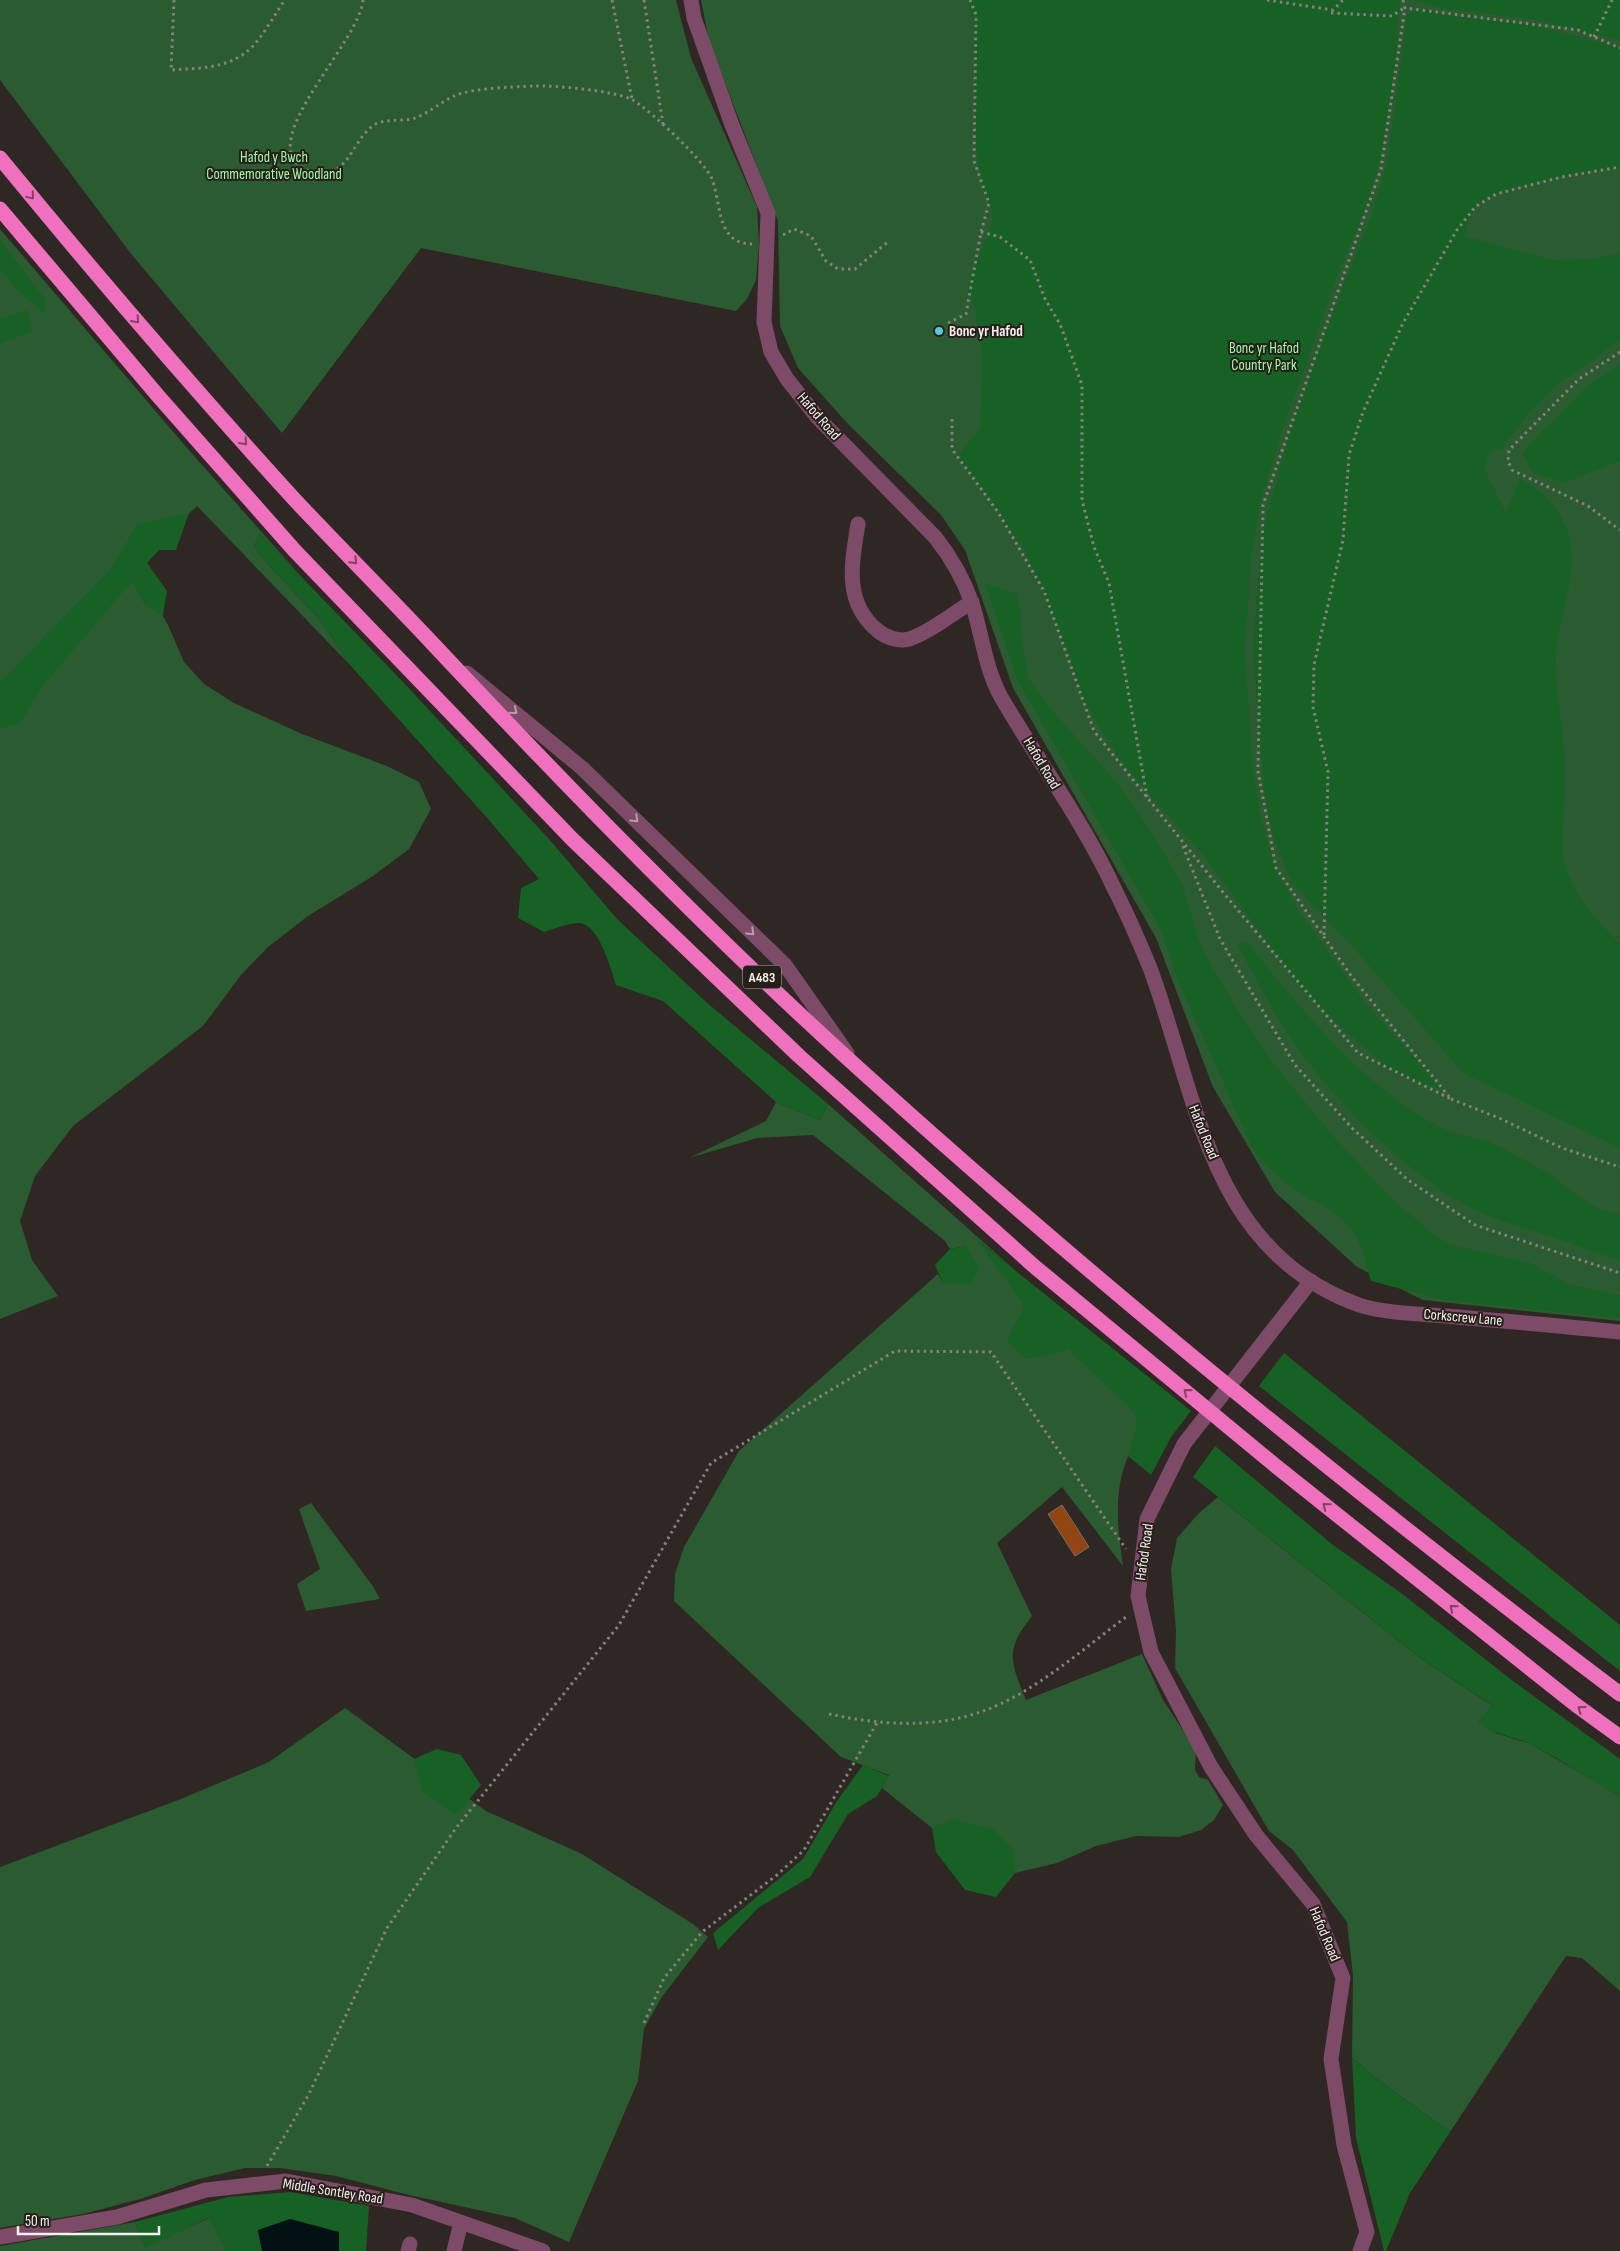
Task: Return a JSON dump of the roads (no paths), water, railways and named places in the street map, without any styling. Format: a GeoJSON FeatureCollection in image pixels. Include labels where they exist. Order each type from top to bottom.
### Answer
{"type":"FeatureCollection","features":[{"type":"Feature","properties":{"kind":"highway","name":"A483"},"geometry":{"type":"LineString","coordinates":[[0,158],[187,379],[296,501],[436,647],[510,728],[664,885],[855,1065],[1196,1359],[1496,1600],[1620,1694]]}},
{"type":"Feature","properties":{"kind":"highway","name":"A483"},"geometry":{"type":"LineString","coordinates":[[0,209],[159,398],[295,551],[572,839],[799,1056],[1035,1267],[1247,1442],[1568,1699],[1620,1737]]}},
{"type":"Feature","properties":{"kind":"street","name":"Hafod Road"},"geometry":{"type":"LineString","coordinates":[[691,0],[694,18],[732,125],[768,213],[764,322],[771,352],[787,379],[818,418],[935,537],[952,558],[972,602],[988,666],[1000,694],[1051,776],[1113,885],[1150,968],[1198,1123],[1221,1175],[1246,1222],[1276,1254],[1311,1281],[1184,1444],[1147,1519],[1138,1596],[1151,1652],[1211,1767],[1256,1835],[1313,1904],[1343,1978],[1332,2059],[1344,2145],[1367,2232],[1360,2251]]}},
{"type":"Feature","properties":{"kind":"street"},"geometry":{"type":"LineString","coordinates":[[858,524],[851,576],[855,600],[869,624],[884,636],[908,639],[972,602]]}},
{"type":"Feature","properties":{"kind":"street"},"geometry":{"type":"LineString","coordinates":[[436,647],[582,768],[785,965],[855,1065]]}},
{"type":"Feature","properties":{"kind":"street","name":"Corkscrew Lane"},"geometry":{"type":"LineString","coordinates":[[1311,1281],[1360,1305],[1405,1312],[1620,1332]]}},
{"type":"Feature","properties":{"kind":"street","name":"Middle Sontley Road"},"geometry":{"type":"LineString","coordinates":[[0,2237],[117,2217],[206,2190],[286,2180],[412,2205],[543,2251]]}},
{"type":"Feature","properties":{"kind":"street"},"geometry":{"type":"LineString","coordinates":[[454,2251],[460,2222]]}},
{"type":"Feature","properties":{"kind":"place","name":"Bonc yr Hafod"},"geometry":{"type":"Point","coordinates":[939,331]}},
{"type":"Feature","properties":{"kind":"park label","name":"Hafod y Bwch Commemorative Woodland"},"geometry":{"type":"Point","coordinates":[274,166]}},
{"type":"Feature","properties":{"kind":"park label","name":"Bonc yr Hafod Country Park"},"geometry":{"type":"Point","coordinates":[1264,356]}}]}
